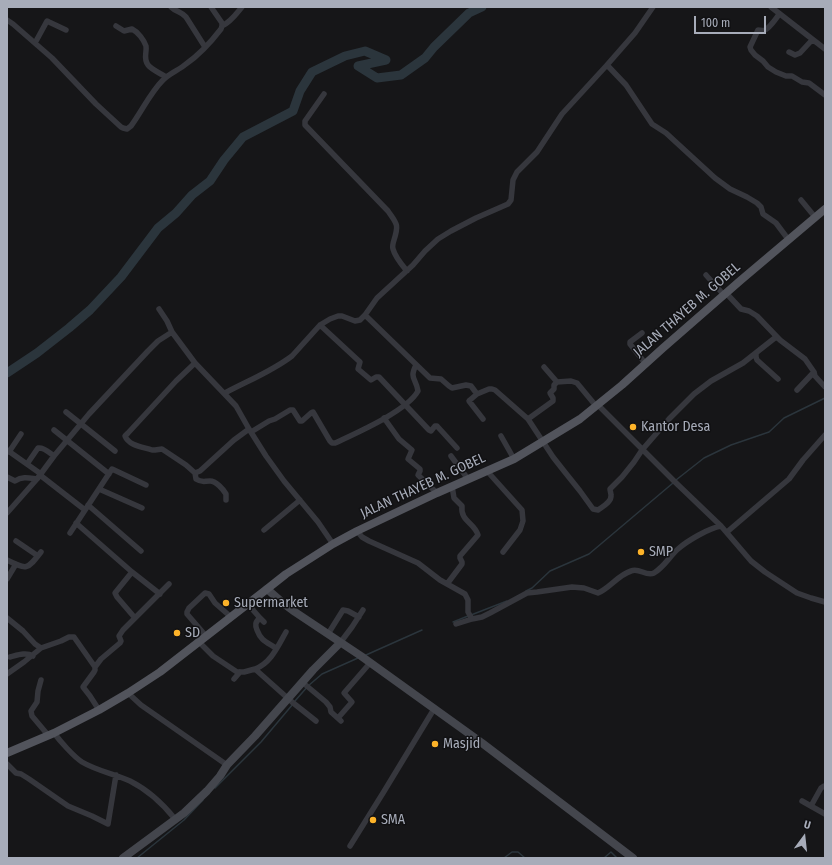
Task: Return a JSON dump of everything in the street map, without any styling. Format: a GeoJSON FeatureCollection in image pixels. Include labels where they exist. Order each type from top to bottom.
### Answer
{"type":"FeatureCollection","features":[{"type":"Feature","properties":{"kind":"main road","name":"JALAN THAYEB M. GOBEL"},"geometry":{"type":"LineString","coordinates":[[7,753],[51,734],[99,710],[128,693],[160,672],[286,574],[333,544],[437,493],[514,459],[580,419],[617,390],[788,239],[825,209]]}},
{"type":"Feature","properties":{"kind":"street"},"geometry":{"type":"LineString","coordinates":[[171,7],[186,16],[205,47]]}},
{"type":"Feature","properties":{"kind":"street"},"geometry":{"type":"LineString","coordinates":[[211,7],[220,20],[222,26]]}},
{"type":"Feature","properties":{"kind":"street"},"geometry":{"type":"LineString","coordinates":[[7,20],[52,58],[96,104],[125,129],[131,126],[155,89],[166,77],[186,64],[205,47],[220,31],[222,26],[233,18],[242,7]]}},
{"type":"Feature","properties":{"kind":"street"},"geometry":{"type":"LineString","coordinates":[[225,393],[266,374],[292,356],[320,325],[330,319],[338,316],[345,316],[356,322],[360,320],[377,298],[407,271],[438,239],[469,221],[508,204],[511,200],[511,189],[515,174],[537,152],[562,114],[635,33],[653,7]]}},
{"type":"Feature","properties":{"kind":"street"},"geometry":{"type":"LineString","coordinates":[[771,7],[825,49]]}},
{"type":"Feature","properties":{"kind":"street"},"geometry":{"type":"LineString","coordinates":[[779,14],[767,29],[758,30],[750,44],[751,50],[755,56],[776,72],[786,76],[792,76],[802,82],[809,82],[825,95]]}},
{"type":"Feature","properties":{"kind":"street"},"geometry":{"type":"LineString","coordinates":[[35,43],[47,21],[66,30]]}},
{"type":"Feature","properties":{"kind":"street"},"geometry":{"type":"LineString","coordinates":[[116,26],[123,30],[132,29],[137,32],[145,45],[145,57],[147,63],[151,68],[166,77]]}},
{"type":"Feature","properties":{"kind":"street"},"geometry":{"type":"LineString","coordinates":[[789,52],[795,55],[800,53],[812,40]]}},
{"type":"Feature","properties":{"kind":"street"},"geometry":{"type":"LineString","coordinates":[[607,65],[626,85],[652,124],[666,133],[715,178],[730,189],[757,203],[763,214],[776,223],[788,239]]}},
{"type":"Feature","properties":{"kind":"street"},"geometry":{"type":"LineString","coordinates":[[324,94],[305,121],[305,125],[388,211],[395,221],[397,228],[392,248],[398,260],[407,271]]}},
{"type":"Feature","properties":{"kind":"street"},"geometry":{"type":"LineString","coordinates":[[801,200],[815,217]]}},
{"type":"Feature","properties":{"kind":"street"},"geometry":{"type":"LineString","coordinates":[[706,275],[742,309],[749,311],[756,316],[776,337],[805,359],[815,376],[825,388]]}},
{"type":"Feature","properties":{"kind":"street"},"geometry":{"type":"LineString","coordinates":[[159,309],[172,332],[195,363],[236,406],[275,469],[318,522],[333,544]]}},
{"type":"Feature","properties":{"kind":"street"},"geometry":{"type":"LineString","coordinates":[[365,315],[430,378],[441,379],[452,388],[469,386],[473,388],[477,394]]}},
{"type":"Feature","properties":{"kind":"street"},"geometry":{"type":"LineString","coordinates":[[320,325],[360,362],[357,368],[370,380],[379,377],[429,430],[437,426],[457,448]]}},
{"type":"Feature","properties":{"kind":"street"},"geometry":{"type":"LineString","coordinates":[[7,513],[89,414],[158,341],[172,332]]}},
{"type":"Feature","properties":{"kind":"street"},"geometry":{"type":"LineString","coordinates":[[642,333],[630,342],[630,344],[646,363]]}},
{"type":"Feature","properties":{"kind":"street"},"geometry":{"type":"LineString","coordinates":[[483,419],[469,401],[477,394],[493,389],[528,419],[553,457],[593,509],[598,510],[606,505],[611,499],[609,492],[610,489],[616,484],[642,450],[677,410],[711,381],[737,367],[776,337]]}},
{"type":"Feature","properties":{"kind":"street"},"geometry":{"type":"LineString","coordinates":[[756,353],[757,360],[778,379]]}},
{"type":"Feature","properties":{"kind":"street"},"geometry":{"type":"LineString","coordinates":[[195,363],[176,381],[125,436],[127,440],[134,445],[152,450],[162,449],[186,465],[195,473],[196,479],[200,482],[211,481],[220,487],[226,494],[226,500]]}},
{"type":"Feature","properties":{"kind":"street"},"geometry":{"type":"LineString","coordinates":[[195,473],[199,472],[234,440],[250,430],[275,419],[290,410],[293,410],[300,421],[312,412],[314,413],[330,441],[333,443],[366,428],[405,404],[418,391],[412,374],[416,365]]}},
{"type":"Feature","properties":{"kind":"street"},"geometry":{"type":"LineString","coordinates":[[544,367],[556,382]]}},
{"type":"Feature","properties":{"kind":"street"},"geometry":{"type":"LineString","coordinates":[[797,390],[814,372]]}},
{"type":"Feature","properties":{"kind":"street"},"geometry":{"type":"LineString","coordinates":[[556,382],[571,381],[577,383],[642,450],[727,532],[751,561],[797,593],[825,602]]}},
{"type":"Feature","properties":{"kind":"street"},"geometry":{"type":"LineString","coordinates":[[528,419],[553,401],[550,393],[554,389],[556,382]]}},
{"type":"Feature","properties":{"kind":"street"},"geometry":{"type":"LineString","coordinates":[[66,412],[115,451]]}},
{"type":"Feature","properties":{"kind":"street"},"geometry":{"type":"LineString","coordinates":[[384,418],[399,439],[412,450],[408,459],[420,469],[418,475],[437,493]]}},
{"type":"Feature","properties":{"kind":"street"},"geometry":{"type":"LineString","coordinates":[[54,430],[109,474]]}},
{"type":"Feature","properties":{"kind":"street"},"geometry":{"type":"LineString","coordinates":[[20,434],[8,451],[27,464],[39,476],[85,510]]}},
{"type":"Feature","properties":{"kind":"street"},"geometry":{"type":"LineString","coordinates":[[727,532],[789,479],[825,435]]}},
{"type":"Feature","properties":{"kind":"street"},"geometry":{"type":"LineString","coordinates":[[500,436],[514,459]]}},
{"type":"Feature","properties":{"kind":"street"},"geometry":{"type":"LineString","coordinates":[[27,464],[38,448],[41,447],[54,456]]}},
{"type":"Feature","properties":{"kind":"street"},"geometry":{"type":"LineString","coordinates":[[451,456],[468,479]]}},
{"type":"Feature","properties":{"kind":"street"},"geometry":{"type":"LineString","coordinates":[[70,532],[112,469],[146,485]]}},
{"type":"Feature","properties":{"kind":"street"},"geometry":{"type":"LineString","coordinates":[[487,471],[522,510],[523,521],[520,530],[503,552]]}},
{"type":"Feature","properties":{"kind":"street"},"geometry":{"type":"LineString","coordinates":[[7,477],[15,481],[24,477],[39,476]]}},
{"type":"Feature","properties":{"kind":"street"},"geometry":{"type":"LineString","coordinates":[[447,584],[462,564],[460,556],[478,535],[476,530],[465,519],[462,506],[454,498],[452,486]]}},
{"type":"Feature","properties":{"kind":"street"},"geometry":{"type":"LineString","coordinates":[[98,489],[142,508]]}},
{"type":"Feature","properties":{"kind":"street"},"geometry":{"type":"LineString","coordinates":[[264,530],[300,500]]}},
{"type":"Feature","properties":{"kind":"street"},"geometry":{"type":"LineString","coordinates":[[88,505],[141,551]]}},
{"type":"Feature","properties":{"kind":"street"},"geometry":{"type":"LineString","coordinates":[[76,523],[132,572],[160,594]]}},
{"type":"Feature","properties":{"kind":"street"},"geometry":{"type":"LineString","coordinates":[[456,624],[470,616],[482,616],[490,613],[527,593],[572,587],[584,588],[598,593],[630,571],[636,570],[651,574],[658,570],[678,549],[690,540],[712,528],[721,526]]}},
{"type":"Feature","properties":{"kind":"street"},"geometry":{"type":"LineString","coordinates":[[357,531],[362,537],[369,541],[418,563],[447,584],[465,594],[468,600],[470,616]]}},
{"type":"Feature","properties":{"kind":"street"},"geometry":{"type":"LineString","coordinates":[[7,560],[22,567],[32,564],[39,554],[16,541]]}},
{"type":"Feature","properties":{"kind":"street"},"geometry":{"type":"LineString","coordinates":[[7,578],[16,564]]}},
{"type":"Feature","properties":{"kind":"street"},"geometry":{"type":"LineString","coordinates":[[132,572],[115,593],[136,618]]}},
{"type":"Feature","properties":{"kind":"street"},"geometry":{"type":"LineString","coordinates":[[99,710],[83,687],[101,659],[120,643],[120,633],[169,584]]}},
{"type":"Feature","properties":{"kind":"street"},"geometry":{"type":"LineString","coordinates":[[267,589],[283,603],[365,659],[525,775],[633,858]]}},
{"type":"Feature","properties":{"kind":"street"},"geometry":{"type":"LineString","coordinates":[[206,636],[187,612],[205,593],[209,594],[215,603],[231,617]]}},
{"type":"Feature","properties":{"kind":"street"},"geometry":{"type":"LineString","coordinates":[[249,603],[252,610],[264,622]]}},
{"type":"Feature","properties":{"kind":"street"},"geometry":{"type":"LineString","coordinates":[[123,858],[192,806],[207,791],[227,765],[255,736],[292,702],[340,643],[363,610]]}},
{"type":"Feature","properties":{"kind":"street"},"geometry":{"type":"LineString","coordinates":[[328,634],[342,611],[348,611],[359,617]]}},
{"type":"Feature","properties":{"kind":"street"},"geometry":{"type":"LineString","coordinates":[[7,618],[41,648]]}},
{"type":"Feature","properties":{"kind":"street"},"geometry":{"type":"LineString","coordinates":[[260,618],[256,622],[259,636],[276,648]]}},
{"type":"Feature","properties":{"kind":"street"},"geometry":{"type":"LineString","coordinates":[[199,642],[213,656],[235,671],[240,672],[255,669],[263,665],[272,657],[286,632]]}},
{"type":"Feature","properties":{"kind":"street"},"geometry":{"type":"LineString","coordinates":[[7,674],[33,656],[41,648],[69,637],[74,637],[95,667]]}},
{"type":"Feature","properties":{"kind":"street"},"geometry":{"type":"LineString","coordinates":[[10,657],[28,653],[33,656]]}},
{"type":"Feature","properties":{"kind":"street"},"geometry":{"type":"LineString","coordinates":[[306,685],[326,702],[330,707],[330,712],[339,719],[352,702],[344,693],[365,659]]}},
{"type":"Feature","properties":{"kind":"street"},"geometry":{"type":"LineString","coordinates":[[255,669],[316,721]]}},
{"type":"Feature","properties":{"kind":"street"},"geometry":{"type":"LineString","coordinates":[[234,679],[240,672]]}},
{"type":"Feature","properties":{"kind":"street"},"geometry":{"type":"LineString","coordinates":[[41,680],[37,702],[32,709],[32,716],[80,761],[136,784],[157,799],[175,819]]}},
{"type":"Feature","properties":{"kind":"street"},"geometry":{"type":"LineString","coordinates":[[128,693],[145,708],[227,765]]}},
{"type":"Feature","properties":{"kind":"street"},"geometry":{"type":"LineString","coordinates":[[350,846],[434,709]]}},
{"type":"Feature","properties":{"kind":"street"},"geometry":{"type":"LineString","coordinates":[[7,764],[16,773],[29,779],[68,806],[108,824],[116,776]]}},
{"type":"Feature","properties":{"kind":"street"},"geometry":{"type":"LineString","coordinates":[[811,806],[821,788],[824,786],[825,787]]}},
{"type":"Feature","properties":{"kind":"street"},"geometry":{"type":"LineString","coordinates":[[802,801],[825,814]]}},
{"type":"Feature","properties":{"kind":"waterway"},"geometry":{"type":"LineString","coordinates":[[7,373],[37,353],[90,310],[121,277],[158,228],[176,213],[192,195],[210,181],[224,160],[243,137],[293,111],[300,91],[312,72],[345,56],[365,51],[386,60],[358,66],[377,78],[401,75],[425,58],[434,47],[469,13],[482,7]]}},
{"type":"Feature","properties":{"kind":"waterway"},"geometry":{"type":"LineString","coordinates":[[676,480],[704,458],[731,445],[769,432],[784,418],[825,398]]}},
{"type":"Feature","properties":{"kind":"waterway"},"geometry":{"type":"LineString","coordinates":[[526,591],[532,588],[550,571],[589,554],[673,483]]}},
{"type":"Feature","properties":{"kind":"waterway"},"geometry":{"type":"LineString","coordinates":[[471,615],[507,601]]}},
{"type":"Feature","properties":{"kind":"waterway"},"geometry":{"type":"LineString","coordinates":[[453,622],[468,616]]}},
{"type":"Feature","properties":{"kind":"waterway"},"geometry":{"type":"LineString","coordinates":[[366,655],[422,630]]}},
{"type":"Feature","properties":{"kind":"waterway"},"geometry":{"type":"LineString","coordinates":[[295,701],[308,686],[322,674],[358,658]]}},
{"type":"Feature","properties":{"kind":"waterway"},"geometry":{"type":"LineString","coordinates":[[215,788],[261,742],[293,704]]}},
{"type":"Feature","properties":{"kind":"waterway"},"geometry":{"type":"LineString","coordinates":[[137,858],[184,820],[203,800]]}},
{"type":"Feature","properties":{"kind":"waterway"},"geometry":{"type":"LineString","coordinates":[[504,858],[512,852],[518,852],[525,858]]}},
{"type":"Feature","properties":{"kind":"waterway"},"geometry":{"type":"LineString","coordinates":[[604,858],[611,852],[617,858]]}},
{"type":"Feature","properties":{"kind":"place","name":"Kantor Desa"},"geometry":{"type":"Point","coordinates":[633,427]}},
{"type":"Feature","properties":{"kind":"place","name":"SMP"},"geometry":{"type":"Point","coordinates":[641,552]}},
{"type":"Feature","properties":{"kind":"place","name":"Supermarket"},"geometry":{"type":"Point","coordinates":[226,603]}},
{"type":"Feature","properties":{"kind":"place","name":"SD"},"geometry":{"type":"Point","coordinates":[177,633]}},
{"type":"Feature","properties":{"kind":"place","name":"Masjid"},"geometry":{"type":"Point","coordinates":[435,744]}},
{"type":"Feature","properties":{"kind":"place","name":"SMA"},"geometry":{"type":"Point","coordinates":[373,820]}}]}
